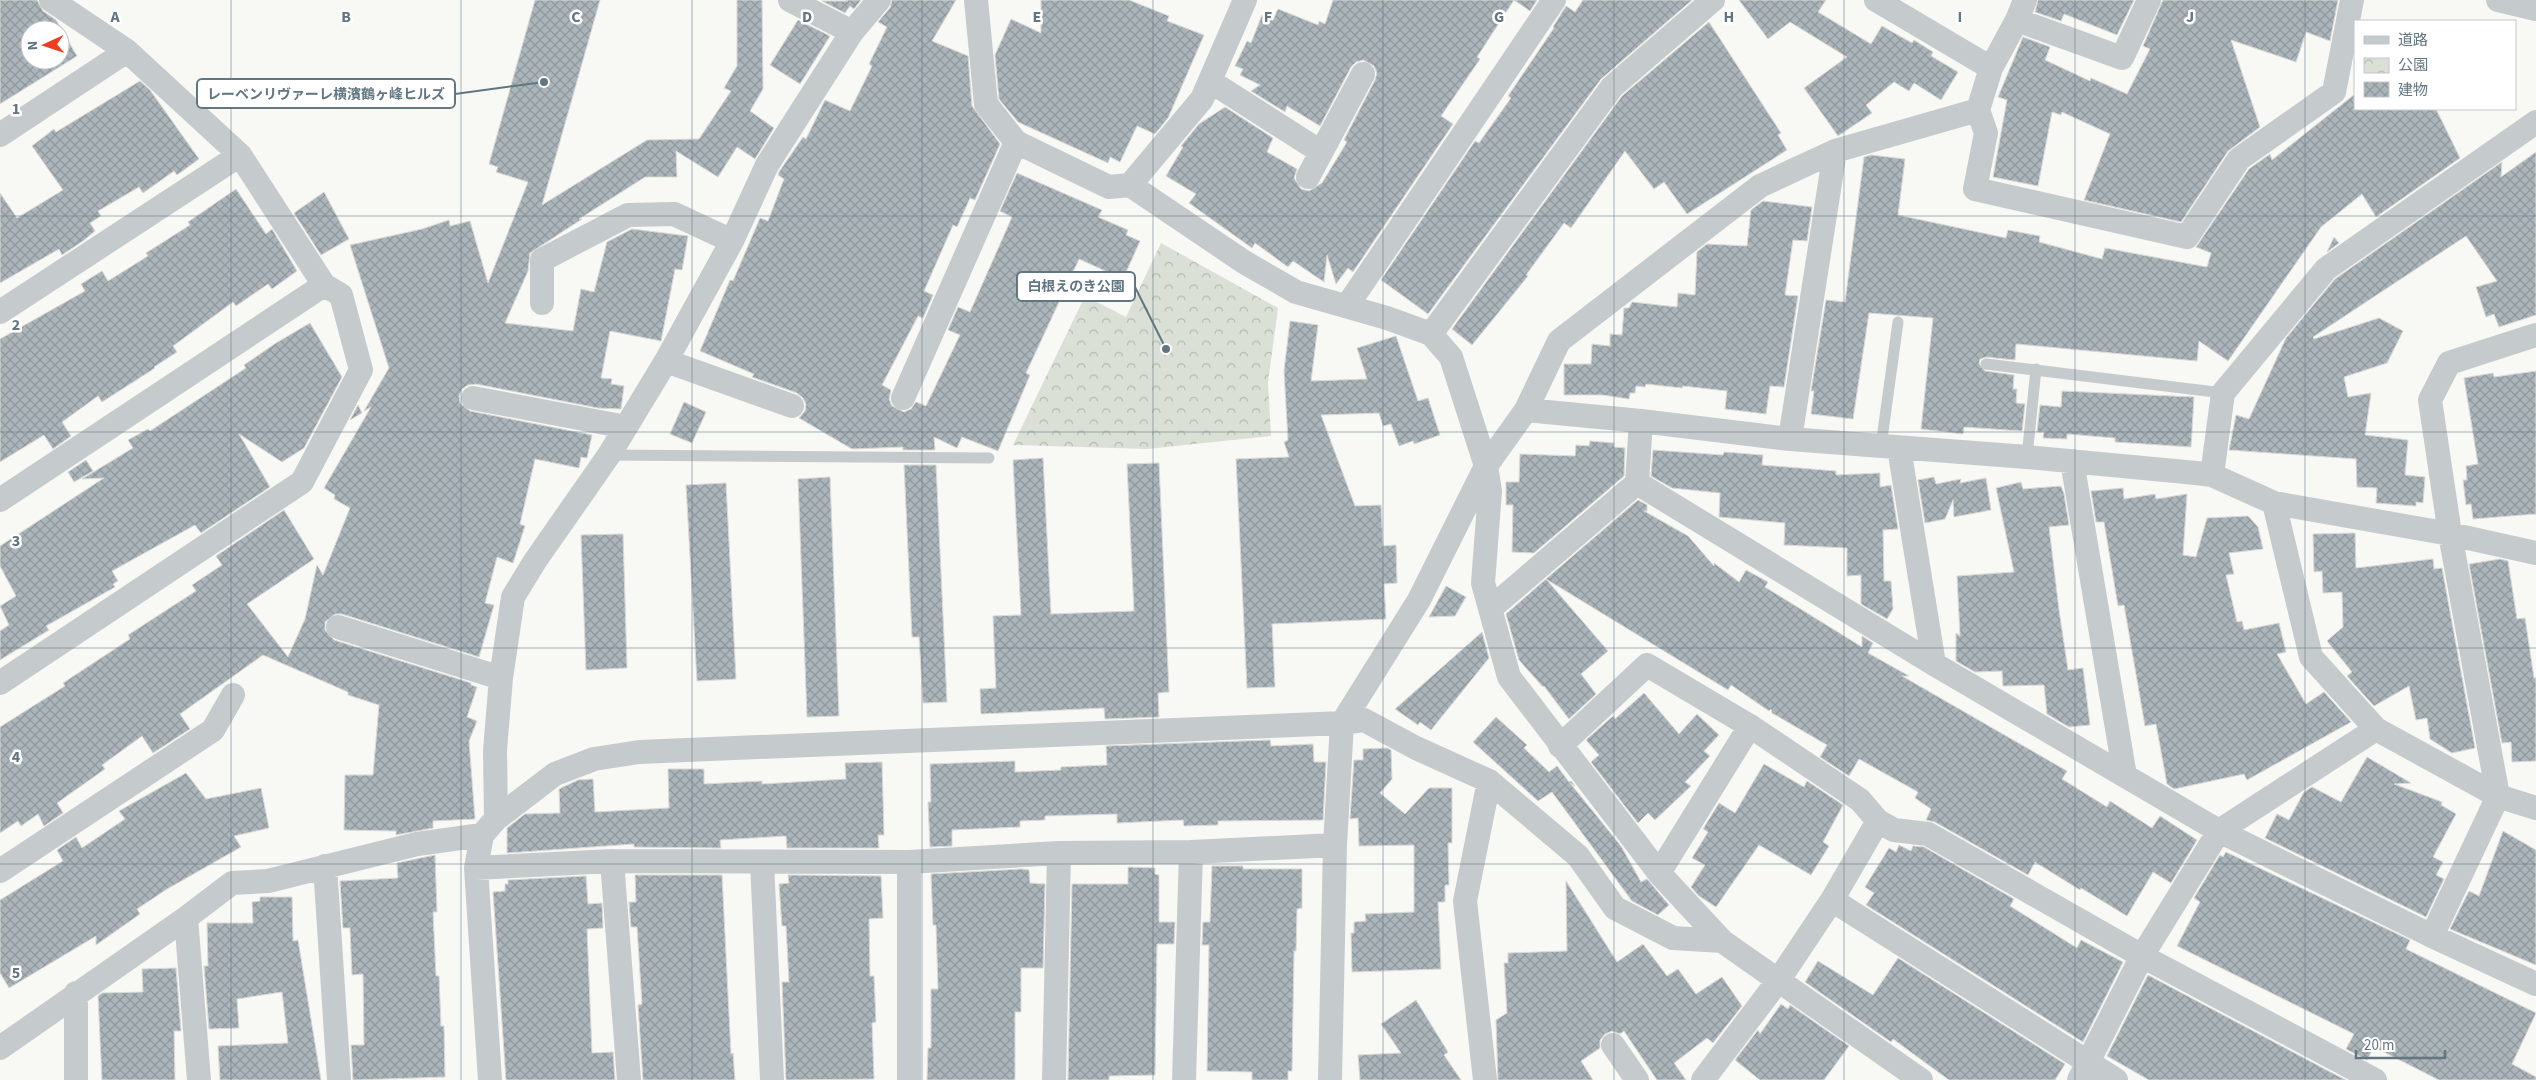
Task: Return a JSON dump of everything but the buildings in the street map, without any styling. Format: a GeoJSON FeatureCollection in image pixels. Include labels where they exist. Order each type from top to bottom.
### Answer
{"type":"FeatureCollection","features":[{"type":"Feature","properties":{"kind":"street"},"geometry":{"type":"LineString","coordinates":[[0,683],[302,482],[361,370],[342,295],[324,285],[240,155],[127,51],[51,0]]}},
{"type":"Feature","properties":{"kind":"street"},"geometry":{"type":"LineString","coordinates":[[790,0],[852,32]]}},
{"type":"Feature","properties":{"kind":"street"},"geometry":{"type":"LineString","coordinates":[[490,1080],[476,868],[489,827],[501,678],[513,597],[535,561],[609,455],[666,361],[732,241],[767,165],[852,32],[879,0]]}},
{"type":"Feature","properties":{"kind":"street"},"geometry":{"type":"LineString","coordinates":[[976,0],[986,104],[1016,142],[1109,187],[1130,185],[1244,262],[1289,288],[1431,334],[1451,357],[1486,466],[1490,492],[1483,583],[1509,677],[1659,873],[1722,941],[1778,982],[1921,1080]]}},
{"type":"Feature","properties":{"kind":"street"},"geometry":{"type":"LineString","coordinates":[[1130,185],[1202,99],[1245,0]]}},
{"type":"Feature","properties":{"kind":"street"},"geometry":{"type":"LineString","coordinates":[[1347,306],[1554,0]]}},
{"type":"Feature","properties":{"kind":"street"},"geometry":{"type":"LineString","coordinates":[[1431,334],[1612,87],[1713,0]]}},
{"type":"Feature","properties":{"kind":"street"},"geometry":{"type":"LineString","coordinates":[[1876,0],[1991,68]]}},
{"type":"Feature","properties":{"kind":"street"},"geometry":{"type":"LineString","coordinates":[[2149,0],[2122,58],[2021,10],[1991,68],[1978,110],[1986,133],[1975,189],[2187,237],[2239,158],[2334,92],[2352,0]]}},
{"type":"Feature","properties":{"kind":"street"},"geometry":{"type":"LineString","coordinates":[[2498,0],[2536,9]]}},
{"type":"Feature","properties":{"kind":"street"},"geometry":{"type":"LineString","coordinates":[[0,135],[127,51]]}},
{"type":"Feature","properties":{"kind":"street"},"geometry":{"type":"LineString","coordinates":[[1308,177],[1363,74]]}},
{"type":"Feature","properties":{"kind":"street"},"geometry":{"type":"LineString","coordinates":[[1210,81],[1321,152]]}},
{"type":"Feature","properties":{"kind":"street"},"geometry":{"type":"LineString","coordinates":[[1330,1080],[1335,845],[1342,724],[1419,600],[1486,466],[1526,410],[1559,341],[1760,186],[1835,151],[1978,110]]}},
{"type":"Feature","properties":{"kind":"street"},"geometry":{"type":"LineString","coordinates":[[2212,475],[2223,393],[2326,269],[2536,122]]}},
{"type":"Feature","properties":{"kind":"street"},"geometry":{"type":"LineString","coordinates":[[903,398],[1016,142]]}},
{"type":"Feature","properties":{"kind":"street"},"geometry":{"type":"LineString","coordinates":[[1790,439],[1835,151]]}},
{"type":"Feature","properties":{"kind":"street"},"geometry":{"type":"LineString","coordinates":[[0,312],[240,155]]}},
{"type":"Feature","properties":{"kind":"street"},"geometry":{"type":"LineString","coordinates":[[542,303],[542,260],[628,215],[674,214],[732,241]]}},
{"type":"Feature","properties":{"kind":"street"},"geometry":{"type":"LineString","coordinates":[[0,500],[324,285]]}},
{"type":"Feature","properties":{"kind":"street"},"geometry":{"type":"LineString","coordinates":[[2432,936],[2498,796],[2450,534],[2430,400],[2449,363],[2536,335]]}},
{"type":"Feature","properties":{"kind":"street"},"geometry":{"type":"LineString","coordinates":[[666,361],[792,406]]}},
{"type":"Feature","properties":{"kind":"street"},"geometry":{"type":"LineString","coordinates":[[473,398],[626,427]]}},
{"type":"Feature","properties":{"kind":"street"},"geometry":{"type":"LineString","coordinates":[[1526,410],[1642,420],[1790,439],[2028,457],[2212,475],[2274,502],[2450,534],[2536,553]]}},
{"type":"Feature","properties":{"kind":"street"},"geometry":{"type":"LineString","coordinates":[[1490,609],[1637,483],[1642,420]]}},
{"type":"Feature","properties":{"kind":"street"},"geometry":{"type":"LineString","coordinates":[[1890,447],[1934,664]]}},
{"type":"Feature","properties":{"kind":"street"},"geometry":{"type":"LineString","coordinates":[[2072,461],[2125,776]]}},
{"type":"Feature","properties":{"kind":"street"},"geometry":{"type":"LineString","coordinates":[[1637,483],[1934,664],[2219,831],[2432,936],[2536,984]]}},
{"type":"Feature","properties":{"kind":"street"},"geometry":{"type":"LineString","coordinates":[[2274,502],[2311,658],[2376,729],[2498,796],[2536,808]]}},
{"type":"Feature","properties":{"kind":"street"},"geometry":{"type":"LineString","coordinates":[[338,627],[501,678]]}},
{"type":"Feature","properties":{"kind":"street"},"geometry":{"type":"LineString","coordinates":[[1560,746],[1647,665],[1750,726],[1860,800],[1878,821],[1894,830],[1928,834],[2142,956],[2375,1080]]}},
{"type":"Feature","properties":{"kind":"street"},"geometry":{"type":"LineString","coordinates":[[0,871],[213,730],[233,695]]}},
{"type":"Feature","properties":{"kind":"street"},"geometry":{"type":"LineString","coordinates":[[0,1048],[76,993],[186,918],[232,883],[268,881],[489,827],[555,774],[594,760],[639,752],[1342,724],[1364,720],[1416,748],[1489,781],[1578,856],[1614,908],[1674,938],[1722,941]]}},
{"type":"Feature","properties":{"kind":"street"},"geometry":{"type":"LineString","coordinates":[[1659,873],[1750,726]]}},
{"type":"Feature","properties":{"kind":"street"},"geometry":{"type":"LineString","coordinates":[[2083,1072],[2142,956],[2219,831],[2376,729]]}},
{"type":"Feature","properties":{"kind":"street"},"geometry":{"type":"LineString","coordinates":[[1485,1080],[1465,901],[1489,781]]}},
{"type":"Feature","properties":{"kind":"street"},"geometry":{"type":"LineString","coordinates":[[1703,1080],[1778,982],[1832,900],[1878,821]]}},
{"type":"Feature","properties":{"kind":"street"},"geometry":{"type":"LineString","coordinates":[[476,868],[612,861],[909,862],[1059,853],[1191,852],[1335,845]]}},
{"type":"Feature","properties":{"kind":"street"},"geometry":{"type":"LineString","coordinates":[[1184,1080],[1191,852]]}},
{"type":"Feature","properties":{"kind":"street"},"geometry":{"type":"LineString","coordinates":[[1054,1080],[1059,853]]}},
{"type":"Feature","properties":{"kind":"street"},"geometry":{"type":"LineString","coordinates":[[612,861],[629,1080]]}},
{"type":"Feature","properties":{"kind":"street"},"geometry":{"type":"LineString","coordinates":[[762,862],[772,1080]]}},
{"type":"Feature","properties":{"kind":"street"},"geometry":{"type":"LineString","coordinates":[[909,862],[909,1080]]}},
{"type":"Feature","properties":{"kind":"street"},"geometry":{"type":"LineString","coordinates":[[325,866],[339,1080]]}},
{"type":"Feature","properties":{"kind":"street"},"geometry":{"type":"LineString","coordinates":[[1832,900],[2083,1072],[2116,1080]]}},
{"type":"Feature","properties":{"kind":"street"},"geometry":{"type":"LineString","coordinates":[[186,918],[199,1080]]}},
{"type":"Feature","properties":{"kind":"street"},"geometry":{"type":"LineString","coordinates":[[76,993],[76,1080]]}},
{"type":"Feature","properties":{"kind":"street"},"geometry":{"type":"LineString","coordinates":[[1613,1045],[1637,1080]]}},
{"type":"Feature","properties":{"kind":"lane"},"geometry":{"type":"LineString","coordinates":[[1890,447],[1898,322]]}},
{"type":"Feature","properties":{"kind":"lane"},"geometry":{"type":"LineString","coordinates":[[1986,364],[2223,393]]}},
{"type":"Feature","properties":{"kind":"lane"},"geometry":{"type":"LineString","coordinates":[[2028,457],[2036,369]]}},
{"type":"Feature","properties":{"kind":"lane"},"geometry":{"type":"LineString","coordinates":[[609,455],[989,458]]}},
{"type":"Feature","properties":{"kind":"green space"},"geometry":{"type":"Polygon","coordinates":[[[1161,243],[1278,308],[1268,382],[1271,436],[1147,449],[1013,445],[1085,296],[1126,317],[1161,243]]]}},
{"type":"Feature","properties":{"kind":"place","name":"レーベンリヴァーレ横濱鶴ヶ峰ヒルズ"},"geometry":{"type":"Point","coordinates":[544,82]}},
{"type":"Feature","properties":{"kind":"place","name":"白根えのき公園"},"geometry":{"type":"Point","coordinates":[1166,349]}}]}
